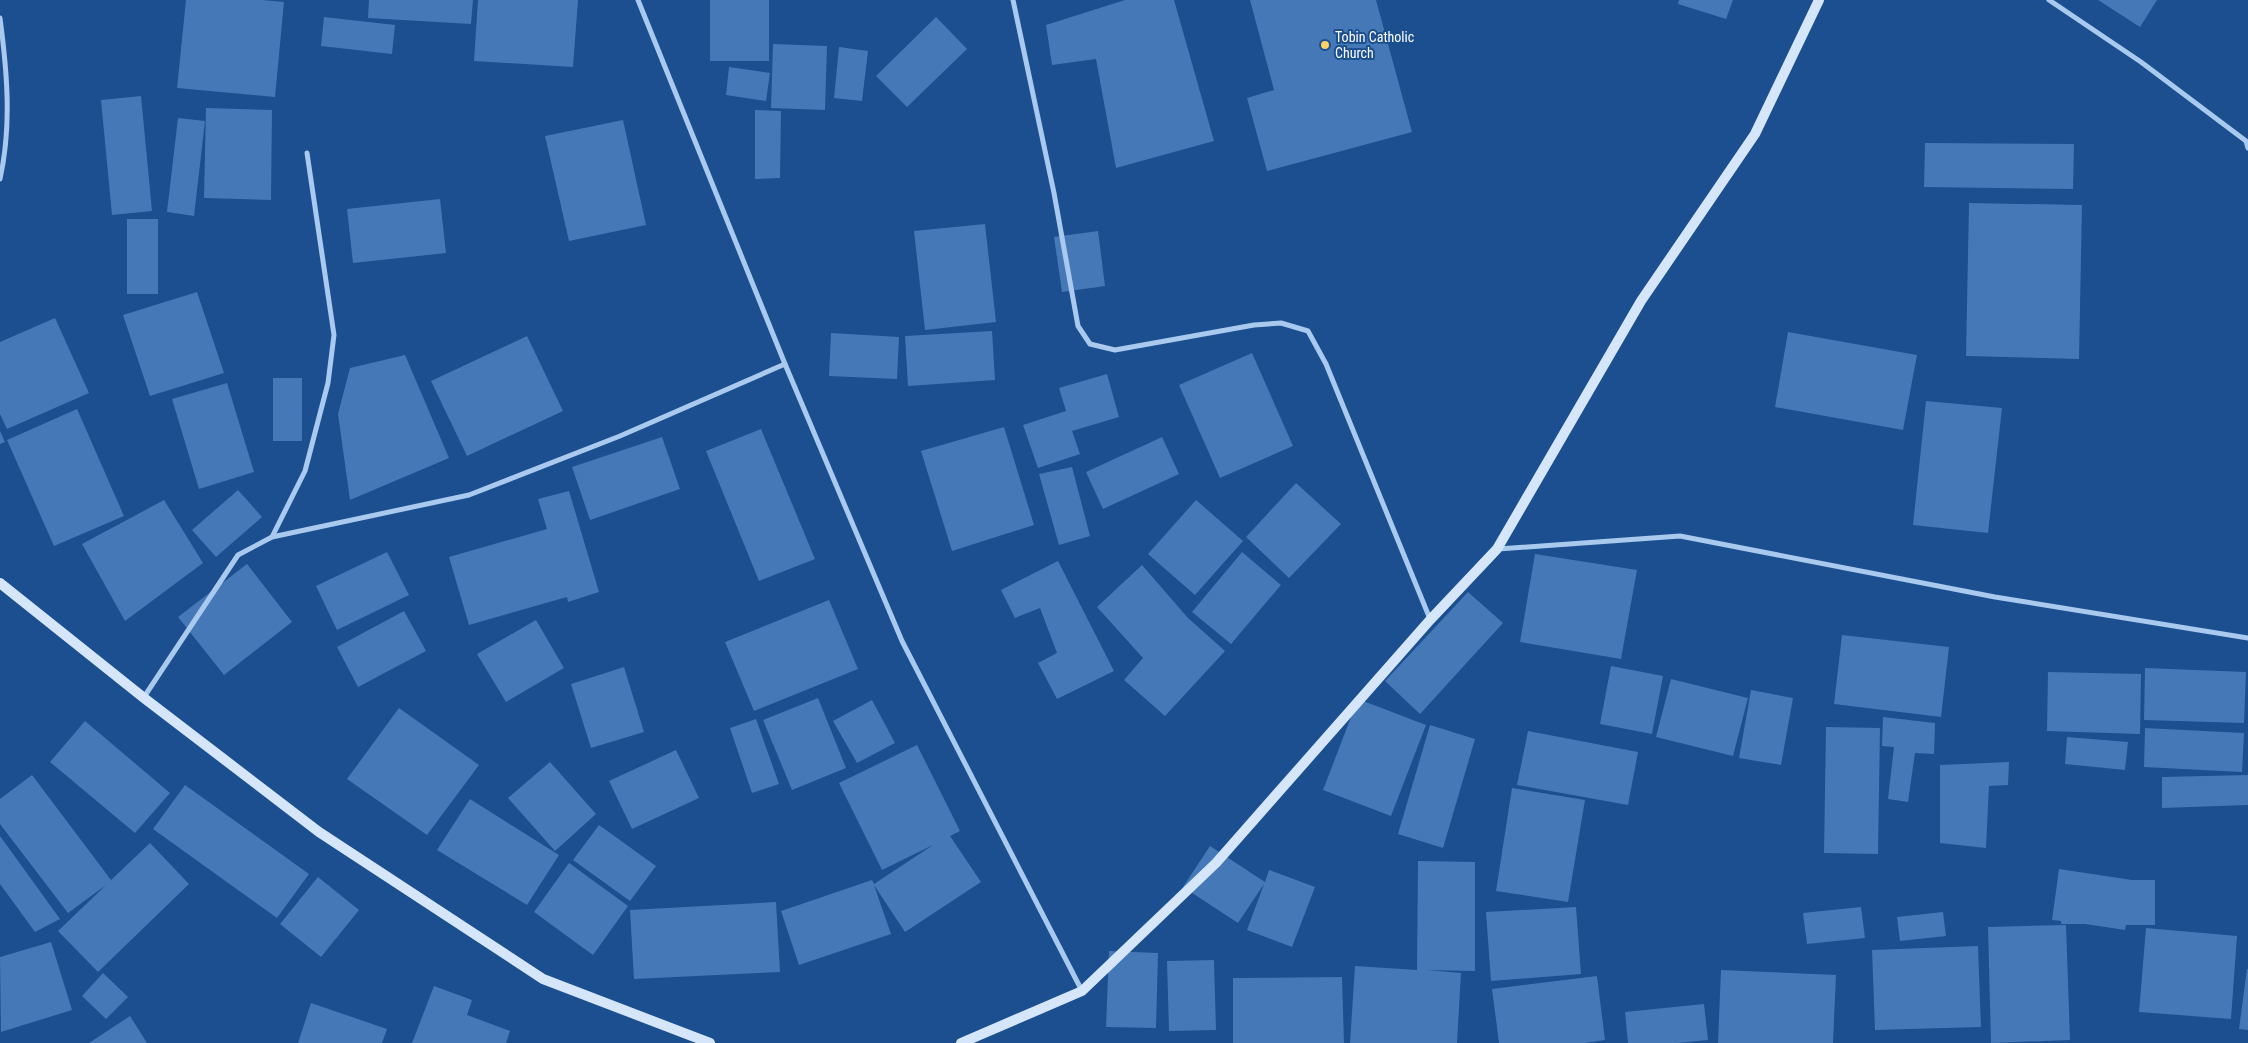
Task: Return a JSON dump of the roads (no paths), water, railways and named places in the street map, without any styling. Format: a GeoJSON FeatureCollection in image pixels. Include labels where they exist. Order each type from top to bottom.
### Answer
{"type":"FeatureCollection","features":[{"type":"Feature","properties":{"kind":"main road"},"geometry":{"type":"LineString","coordinates":[[961,1043],[1082,992],[1216,863],[1430,620],[1497,549],[1640,301],[1755,134],[1820,0]]}},
{"type":"Feature","properties":{"kind":"main road"},"geometry":{"type":"LineString","coordinates":[[0,583],[144,698],[319,832],[543,979],[710,1043]]}},
{"type":"Feature","properties":{"kind":"street"},"geometry":{"type":"LineString","coordinates":[[638,0],[785,364],[902,641],[1082,992]]}},
{"type":"Feature","properties":{"kind":"street"},"geometry":{"type":"LineString","coordinates":[[1012,0],[1054,193],[1078,326],[1090,344],[1115,350],[1254,325],[1281,323],[1308,331],[1326,364],[1430,620]]}},
{"type":"Feature","properties":{"kind":"street"},"geometry":{"type":"LineString","coordinates":[[2050,0],[2141,62],[2247,141],[2248,148]]}},
{"type":"Feature","properties":{"kind":"street"},"geometry":{"type":"LineString","coordinates":[[0,18],[8,74],[6,152],[0,179]]}},
{"type":"Feature","properties":{"kind":"street"},"geometry":{"type":"LineString","coordinates":[[272,537],[304,471],[328,382],[334,335],[307,153]]}},
{"type":"Feature","properties":{"kind":"street"},"geometry":{"type":"LineString","coordinates":[[144,698],[238,555],[272,537],[469,494],[620,436],[785,364]]}},
{"type":"Feature","properties":{"kind":"street"},"geometry":{"type":"LineString","coordinates":[[1497,549],[1680,536],[1996,597],[2248,638]]}},
{"type":"Feature","properties":{"kind":"place","name":"Tobin Catholic Church"},"geometry":{"type":"Point","coordinates":[1325,45]}}]}
